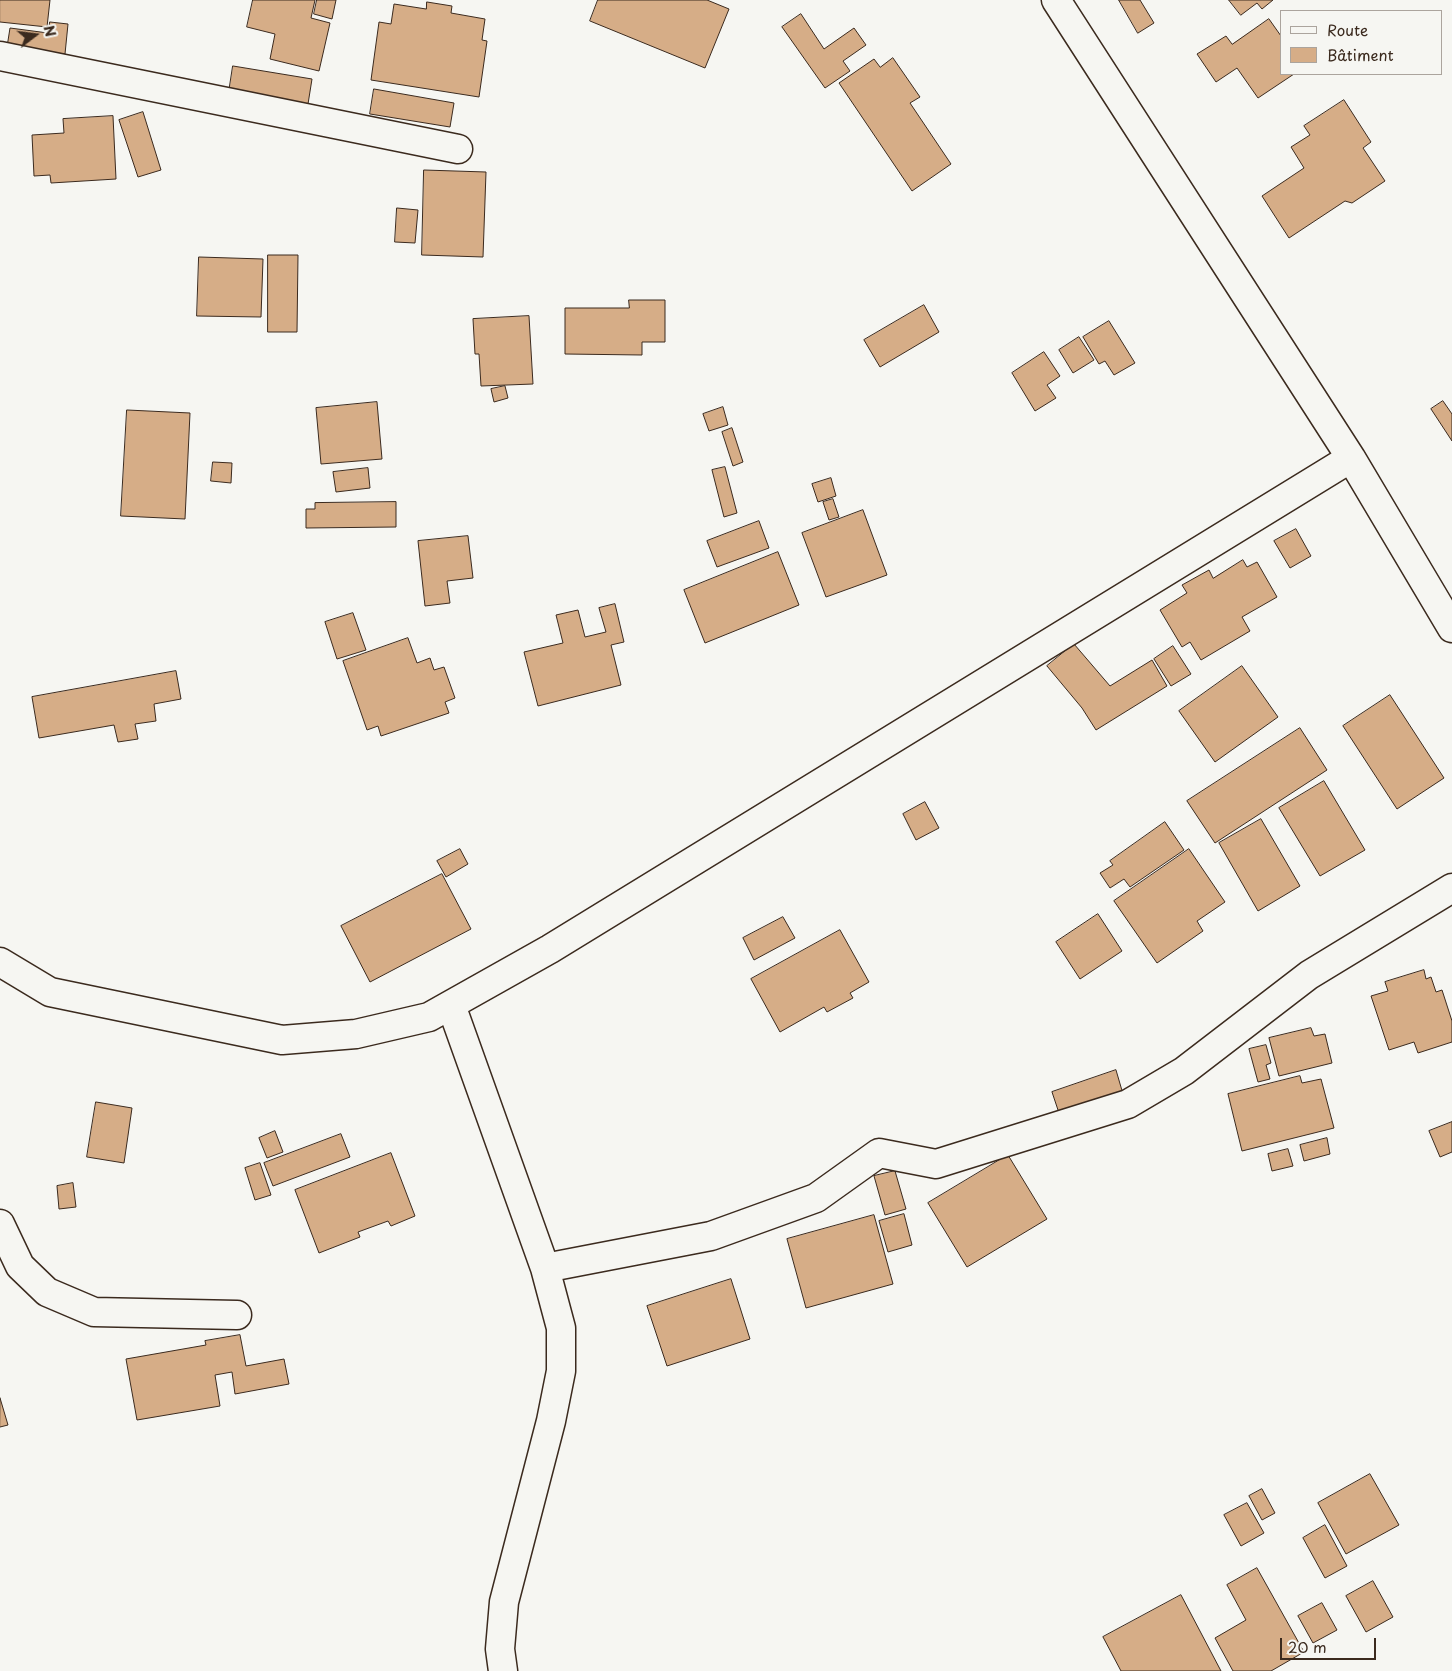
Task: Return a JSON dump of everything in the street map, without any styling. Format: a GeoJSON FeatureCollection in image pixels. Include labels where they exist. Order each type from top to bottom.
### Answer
{"type":"FeatureCollection","features":[{"type":"Feature","properties":{"kind":"street"},"geometry":{"type":"LineString","coordinates":[[1056,0],[1351,458],[1452,628]]}},
{"type":"Feature","properties":{"kind":"street"},"geometry":{"type":"LineString","coordinates":[[0,56],[458,149]]}},
{"type":"Feature","properties":{"kind":"street"},"geometry":{"type":"LineString","coordinates":[[0,962],[50,992],[282,1040],[356,1034],[429,1018],[550,949],[1351,458]]}},
{"type":"Feature","properties":{"kind":"street"},"geometry":{"type":"LineString","coordinates":[[545,1268],[711,1236],[816,1198],[879,1153],[936,1164],[1128,1104],[1184,1071],[1310,975],[1452,888]]}},
{"type":"Feature","properties":{"kind":"street"},"geometry":{"type":"LineString","coordinates":[[451,1005],[545,1268],[561,1328],[561,1371],[551,1421],[504,1602],[500,1648],[503,1671]]}},
{"type":"Feature","properties":{"kind":"street"},"geometry":{"type":"LineString","coordinates":[[0,1224],[20,1266],[47,1292],[94,1312],[237,1315]]}},
{"type":"Feature","properties":{"kind":"building"},"geometry":{"type":"Polygon","coordinates":[[[0,0],[50,0],[47,27],[0,22],[0,0]]]}},
{"type":"Feature","properties":{"kind":"building"},"geometry":{"type":"Polygon","coordinates":[[[253,0],[315,0],[311,18],[330,23],[319,71],[270,59],[275,34],[247,27],[253,0]]]}},
{"type":"Feature","properties":{"kind":"building"},"geometry":{"type":"Polygon","coordinates":[[[317,0],[336,0],[332,19],[314,14],[317,0]]]}},
{"type":"Feature","properties":{"kind":"building"},"geometry":{"type":"Polygon","coordinates":[[[598,0],[707,0],[729,9],[705,68],[590,21],[598,0]]]}},
{"type":"Feature","properties":{"kind":"building"},"geometry":{"type":"Polygon","coordinates":[[[1119,0],[1140,0],[1154,23],[1138,33],[1119,0]]]}},
{"type":"Feature","properties":{"kind":"building"},"geometry":{"type":"Polygon","coordinates":[[[1229,0],[1273,0],[1262,9],[1257,3],[1241,15],[1229,0]]]}},
{"type":"Feature","properties":{"kind":"building"},"geometry":{"type":"Polygon","coordinates":[[[427,2],[452,6],[451,13],[485,19],[482,40],[487,41],[479,97],[371,80],[379,22],[391,24],[394,4],[426,9],[427,2]]]}},
{"type":"Feature","properties":{"kind":"building"},"geometry":{"type":"Polygon","coordinates":[[[801,14],[824,49],[854,28],[866,45],[843,61],[850,71],[825,88],[782,27],[801,14]]]}},
{"type":"Feature","properties":{"kind":"building"},"geometry":{"type":"Polygon","coordinates":[[[1269,19],[1280,35],[1280,75],[1292,75],[1258,98],[1237,68],[1216,82],[1197,54],[1226,36],[1232,44],[1269,19]]]}},
{"type":"Feature","properties":{"kind":"building"},"geometry":{"type":"Polygon","coordinates":[[[50,22],[68,24],[65,54],[7,47],[10,28],[48,33],[50,22]]]}},
{"type":"Feature","properties":{"kind":"building"},"geometry":{"type":"Polygon","coordinates":[[[893,58],[920,97],[910,103],[951,164],[912,191],[839,83],[874,59],[880,67],[893,58]]]}},
{"type":"Feature","properties":{"kind":"building"},"geometry":{"type":"Polygon","coordinates":[[[233,66],[312,79],[308,104],[229,92],[233,66]]]}},
{"type":"Feature","properties":{"kind":"building"},"geometry":{"type":"Polygon","coordinates":[[[374,89],[454,103],[450,127],[370,114],[374,89]]]}},
{"type":"Feature","properties":{"kind":"building"},"geometry":{"type":"Polygon","coordinates":[[[1344,100],[1371,142],[1363,148],[1385,181],[1352,203],[1345,201],[1289,238],[1262,196],[1304,168],[1291,147],[1310,135],[1304,126],[1344,100]]]}},
{"type":"Feature","properties":{"kind":"building"},"geometry":{"type":"Polygon","coordinates":[[[143,112],[161,170],[138,177],[119,120],[143,112]]]}},
{"type":"Feature","properties":{"kind":"building"},"geometry":{"type":"Polygon","coordinates":[[[113,116],[116,179],[51,183],[50,175],[34,176],[32,135],[64,133],[63,119],[113,116]]]}},
{"type":"Feature","properties":{"kind":"building"},"geometry":{"type":"Polygon","coordinates":[[[424,170],[486,172],[483,257],[422,255],[424,170]]]}},
{"type":"Feature","properties":{"kind":"building"},"geometry":{"type":"Polygon","coordinates":[[[397,208],[418,210],[415,243],[395,242],[397,208]]]}},
{"type":"Feature","properties":{"kind":"building"},"geometry":{"type":"Polygon","coordinates":[[[268,255],[298,255],[297,332],[268,332],[268,255]]]}},
{"type":"Feature","properties":{"kind":"building"},"geometry":{"type":"Polygon","coordinates":[[[199,257],[263,259],[261,317],[197,316],[199,257]]]}},
{"type":"Feature","properties":{"kind":"building"},"geometry":{"type":"Polygon","coordinates":[[[629,300],[665,300],[665,342],[642,342],[642,355],[565,354],[565,308],[629,308],[629,300]]]}},
{"type":"Feature","properties":{"kind":"building"},"geometry":{"type":"Polygon","coordinates":[[[924,305],[939,332],[880,367],[864,340],[924,305]]]}},
{"type":"Feature","properties":{"kind":"building"},"geometry":{"type":"Polygon","coordinates":[[[529,316],[533,384],[481,386],[479,354],[475,354],[473,319],[529,316]]]}},
{"type":"Feature","properties":{"kind":"building"},"geometry":{"type":"Polygon","coordinates":[[[1109,321],[1135,363],[1114,375],[1105,361],[1099,364],[1083,337],[1109,321]]]}},
{"type":"Feature","properties":{"kind":"building"},"geometry":{"type":"Polygon","coordinates":[[[1079,337],[1094,360],[1073,373],[1059,350],[1079,337]]]}},
{"type":"Feature","properties":{"kind":"building"},"geometry":{"type":"Polygon","coordinates":[[[1044,352],[1060,376],[1047,385],[1056,398],[1035,411],[1012,373],[1044,352]]]}},
{"type":"Feature","properties":{"kind":"building"},"geometry":{"type":"Polygon","coordinates":[[[505,386],[508,398],[494,402],[491,389],[505,386]]]}},
{"type":"Feature","properties":{"kind":"building"},"geometry":{"type":"Polygon","coordinates":[[[1443,401],[1452,414],[1452,441],[1431,409],[1443,401]]]}},
{"type":"Feature","properties":{"kind":"building"},"geometry":{"type":"Polygon","coordinates":[[[377,402],[382,459],[321,464],[316,408],[377,402]]]}},
{"type":"Feature","properties":{"kind":"building"},"geometry":{"type":"Polygon","coordinates":[[[723,407],[728,425],[709,431],[703,414],[723,407]]]}},
{"type":"Feature","properties":{"kind":"building"},"geometry":{"type":"Polygon","coordinates":[[[127,410],[190,413],[185,519],[121,516],[127,410]]]}},
{"type":"Feature","properties":{"kind":"building"},"geometry":{"type":"Polygon","coordinates":[[[732,428],[743,462],[733,466],[722,432],[732,428]]]}},
{"type":"Feature","properties":{"kind":"building"},"geometry":{"type":"Polygon","coordinates":[[[213,462],[232,463],[231,483],[211,481],[213,462]]]}},
{"type":"Feature","properties":{"kind":"building"},"geometry":{"type":"Polygon","coordinates":[[[725,467],[737,513],[724,517],[712,470],[725,467]]]}},
{"type":"Feature","properties":{"kind":"building"},"geometry":{"type":"Polygon","coordinates":[[[368,468],[370,488],[336,492],[333,472],[368,468]]]}},
{"type":"Feature","properties":{"kind":"building"},"geometry":{"type":"Polygon","coordinates":[[[831,478],[836,496],[818,502],[812,484],[831,478]]]}},
{"type":"Feature","properties":{"kind":"building"},"geometry":{"type":"Polygon","coordinates":[[[833,499],[839,517],[829,520],[823,502],[833,499]]]}},
{"type":"Feature","properties":{"kind":"building"},"geometry":{"type":"Polygon","coordinates":[[[396,502],[396,527],[306,528],[306,509],[315,509],[315,503],[396,502]]]}},
{"type":"Feature","properties":{"kind":"building"},"geometry":{"type":"Polygon","coordinates":[[[863,510],[887,575],[826,597],[802,533],[863,510]]]}},
{"type":"Feature","properties":{"kind":"building"},"geometry":{"type":"Polygon","coordinates":[[[759,521],[769,548],[717,567],[707,541],[759,521]]]}},
{"type":"Feature","properties":{"kind":"building"},"geometry":{"type":"Polygon","coordinates":[[[1296,529],[1311,556],[1290,568],[1274,541],[1296,529]]]}},
{"type":"Feature","properties":{"kind":"building"},"geometry":{"type":"Polygon","coordinates":[[[468,536],[473,578],[447,581],[450,603],[425,606],[418,541],[468,536]]]}},
{"type":"Feature","properties":{"kind":"building"},"geometry":{"type":"Polygon","coordinates":[[[778,552],[799,605],[705,643],[684,590],[778,552]]]}},
{"type":"Feature","properties":{"kind":"building"},"geometry":{"type":"Polygon","coordinates":[[[1243,560],[1247,567],[1257,562],[1277,597],[1242,617],[1250,631],[1201,660],[1190,642],[1182,647],[1160,610],[1187,593],[1182,585],[1209,570],[1213,578],[1243,560]]]}},
{"type":"Feature","properties":{"kind":"building"},"geometry":{"type":"Polygon","coordinates":[[[615,604],[624,642],[611,645],[621,685],[538,706],[524,652],[563,643],[556,615],[578,610],[585,637],[606,632],[599,608],[615,604]]]}},
{"type":"Feature","properties":{"kind":"building"},"geometry":{"type":"Polygon","coordinates":[[[353,613],[366,650],[337,659],[325,622],[353,613]]]}},
{"type":"Feature","properties":{"kind":"building"},"geometry":{"type":"Polygon","coordinates":[[[408,638],[417,663],[430,658],[434,670],[444,667],[455,698],[445,702],[449,713],[381,736],[378,726],[367,730],[343,661],[408,638]]]}},
{"type":"Feature","properties":{"kind":"building"},"geometry":{"type":"Polygon","coordinates":[[[1074,644],[1110,686],[1152,660],[1167,686],[1096,730],[1082,708],[1047,666],[1074,644]]]}},
{"type":"Feature","properties":{"kind":"building"},"geometry":{"type":"Polygon","coordinates":[[[1173,646],[1191,674],[1171,686],[1154,659],[1173,646]]]}},
{"type":"Feature","properties":{"kind":"building"},"geometry":{"type":"Polygon","coordinates":[[[1242,666],[1278,717],[1215,762],[1179,711],[1242,666]]]}},
{"type":"Feature","properties":{"kind":"building"},"geometry":{"type":"Polygon","coordinates":[[[176,671],[181,699],[154,704],[156,721],[135,724],[138,739],[118,742],[114,725],[39,738],[32,697],[176,671]]]}},
{"type":"Feature","properties":{"kind":"building"},"geometry":{"type":"Polygon","coordinates":[[[1390,695],[1444,778],[1397,809],[1343,726],[1390,695]]]}},
{"type":"Feature","properties":{"kind":"building"},"geometry":{"type":"Polygon","coordinates":[[[1300,728],[1327,770],[1215,843],[1187,801],[1300,728]]]}},
{"type":"Feature","properties":{"kind":"building"},"geometry":{"type":"Polygon","coordinates":[[[1324,781],[1365,850],[1320,876],[1279,808],[1324,781]]]}},
{"type":"Feature","properties":{"kind":"building"},"geometry":{"type":"Polygon","coordinates":[[[925,802],[939,828],[916,840],[903,814],[925,802]]]}},
{"type":"Feature","properties":{"kind":"building"},"geometry":{"type":"Polygon","coordinates":[[[1261,819],[1300,886],[1258,911],[1219,843],[1261,819]]]}},
{"type":"Feature","properties":{"kind":"building"},"geometry":{"type":"Polygon","coordinates":[[[1165,822],[1184,850],[1130,887],[1124,879],[1110,888],[1100,873],[1113,865],[1110,861],[1165,822]]]}},
{"type":"Feature","properties":{"kind":"building"},"geometry":{"type":"Polygon","coordinates":[[[460,849],[468,864],[446,877],[437,861],[460,849]]]}},
{"type":"Feature","properties":{"kind":"building"},"geometry":{"type":"Polygon","coordinates":[[[1189,849],[1225,902],[1197,921],[1203,931],[1157,963],[1114,901],[1189,849]]]}},
{"type":"Feature","properties":{"kind":"building"},"geometry":{"type":"Polygon","coordinates":[[[442,874],[471,929],[370,982],[341,926],[442,874]]]}},
{"type":"Feature","properties":{"kind":"building"},"geometry":{"type":"Polygon","coordinates":[[[1098,914],[1122,951],[1080,979],[1056,942],[1098,914]]]}},
{"type":"Feature","properties":{"kind":"building"},"geometry":{"type":"Polygon","coordinates":[[[783,917],[795,938],[754,960],[743,938],[783,917]]]}},
{"type":"Feature","properties":{"kind":"building"},"geometry":{"type":"Polygon","coordinates":[[[840,930],[869,982],[850,993],[853,998],[827,1012],[824,1007],[780,1032],[751,979],[840,930]]]}},
{"type":"Feature","properties":{"kind":"building"},"geometry":{"type":"Polygon","coordinates":[[[1424,970],[1426,979],[1431,977],[1436,992],[1442,990],[1452,1021],[1452,1042],[1418,1053],[1414,1042],[1389,1050],[1371,996],[1388,991],[1385,982],[1424,970]]]}},
{"type":"Feature","properties":{"kind":"building"},"geometry":{"type":"Polygon","coordinates":[[[1311,1028],[1314,1036],[1325,1034],[1332,1063],[1279,1076],[1269,1038],[1311,1028]]]}},
{"type":"Feature","properties":{"kind":"building"},"geometry":{"type":"Polygon","coordinates":[[[1266,1045],[1271,1063],[1266,1065],[1270,1079],[1258,1082],[1249,1049],[1266,1045]]]}},
{"type":"Feature","properties":{"kind":"building"},"geometry":{"type":"Polygon","coordinates":[[[1116,1070],[1123,1094],[1060,1116],[1052,1092],[1116,1070]]]}},
{"type":"Feature","properties":{"kind":"building"},"geometry":{"type":"Polygon","coordinates":[[[1300,1076],[1302,1083],[1321,1079],[1334,1128],[1242,1151],[1228,1094],[1300,1076]]]}},
{"type":"Feature","properties":{"kind":"building"},"geometry":{"type":"Polygon","coordinates":[[[96,1102],[132,1108],[124,1163],[87,1157],[96,1102]]]}},
{"type":"Feature","properties":{"kind":"building"},"geometry":{"type":"Polygon","coordinates":[[[1452,1122],[1452,1152],[1440,1157],[1429,1131],[1452,1122]]]}},
{"type":"Feature","properties":{"kind":"building"},"geometry":{"type":"Polygon","coordinates":[[[275,1131],[283,1152],[267,1158],[259,1138],[275,1131]]]}},
{"type":"Feature","properties":{"kind":"building"},"geometry":{"type":"Polygon","coordinates":[[[341,1134],[350,1157],[273,1186],[264,1163],[341,1134]]]}},
{"type":"Feature","properties":{"kind":"building"},"geometry":{"type":"Polygon","coordinates":[[[1327,1138],[1330,1154],[1304,1161],[1300,1145],[1327,1138]]]}},
{"type":"Feature","properties":{"kind":"building"},"geometry":{"type":"Polygon","coordinates":[[[1288,1149],[1293,1166],[1272,1171],[1268,1154],[1288,1149]]]}},
{"type":"Feature","properties":{"kind":"building"},"geometry":{"type":"Polygon","coordinates":[[[391,1153],[415,1216],[391,1226],[388,1221],[358,1232],[360,1237],[319,1253],[295,1190],[391,1153]]]}},
{"type":"Feature","properties":{"kind":"building"},"geometry":{"type":"Polygon","coordinates":[[[1008,1155],[1047,1219],[967,1267],[928,1203],[1008,1155]]]}},
{"type":"Feature","properties":{"kind":"building"},"geometry":{"type":"Polygon","coordinates":[[[260,1163],[271,1195],[255,1200],[245,1168],[260,1163]]]}},
{"type":"Feature","properties":{"kind":"building"},"geometry":{"type":"Polygon","coordinates":[[[895,1171],[906,1209],[885,1215],[874,1176],[895,1171]]]}},
{"type":"Feature","properties":{"kind":"building"},"geometry":{"type":"Polygon","coordinates":[[[73,1183],[76,1207],[59,1209],[57,1186],[73,1183]]]}},
{"type":"Feature","properties":{"kind":"building"},"geometry":{"type":"Polygon","coordinates":[[[904,1214],[912,1245],[888,1252],[879,1221],[904,1214]]]}},
{"type":"Feature","properties":{"kind":"building"},"geometry":{"type":"Polygon","coordinates":[[[874,1215],[893,1284],[806,1308],[787,1239],[874,1215]]]}},
{"type":"Feature","properties":{"kind":"building"},"geometry":{"type":"Polygon","coordinates":[[[731,1279],[750,1339],[667,1366],[647,1306],[731,1279]]]}},
{"type":"Feature","properties":{"kind":"building"},"geometry":{"type":"Polygon","coordinates":[[[240,1335],[246,1366],[284,1359],[289,1384],[235,1394],[232,1372],[215,1375],[220,1406],[137,1420],[126,1359],[206,1345],[205,1341],[240,1335]]]}},
{"type":"Feature","properties":{"kind":"building"},"geometry":{"type":"Polygon","coordinates":[[[0,1398],[8,1425],[0,1427],[0,1398]]]}},
{"type":"Feature","properties":{"kind":"building"},"geometry":{"type":"Polygon","coordinates":[[[1370,1474],[1399,1525],[1346,1554],[1318,1503],[1370,1474]]]}},
{"type":"Feature","properties":{"kind":"building"},"geometry":{"type":"Polygon","coordinates":[[[1262,1489],[1275,1513],[1262,1520],[1249,1496],[1262,1489]]]}},
{"type":"Feature","properties":{"kind":"building"},"geometry":{"type":"Polygon","coordinates":[[[1247,1503],[1264,1533],[1241,1546],[1224,1515],[1247,1503]]]}},
{"type":"Feature","properties":{"kind":"building"},"geometry":{"type":"Polygon","coordinates":[[[1325,1525],[1347,1566],[1325,1578],[1303,1538],[1325,1525]]]}},
{"type":"Feature","properties":{"kind":"building"},"geometry":{"type":"Polygon","coordinates":[[[1257,1568],[1304,1652],[1271,1671],[1233,1671],[1215,1638],[1246,1620],[1227,1585],[1257,1568]]]}},
{"type":"Feature","properties":{"kind":"building"},"geometry":{"type":"Polygon","coordinates":[[[1373,1581],[1393,1617],[1366,1632],[1346,1596],[1373,1581]]]}},
{"type":"Feature","properties":{"kind":"building"},"geometry":{"type":"Polygon","coordinates":[[[1181,1595],[1221,1671],[1121,1671],[1103,1637],[1181,1595]]]}},
{"type":"Feature","properties":{"kind":"building"},"geometry":{"type":"Polygon","coordinates":[[[1322,1603],[1337,1630],[1313,1643],[1298,1616],[1322,1603]]]}}]}
